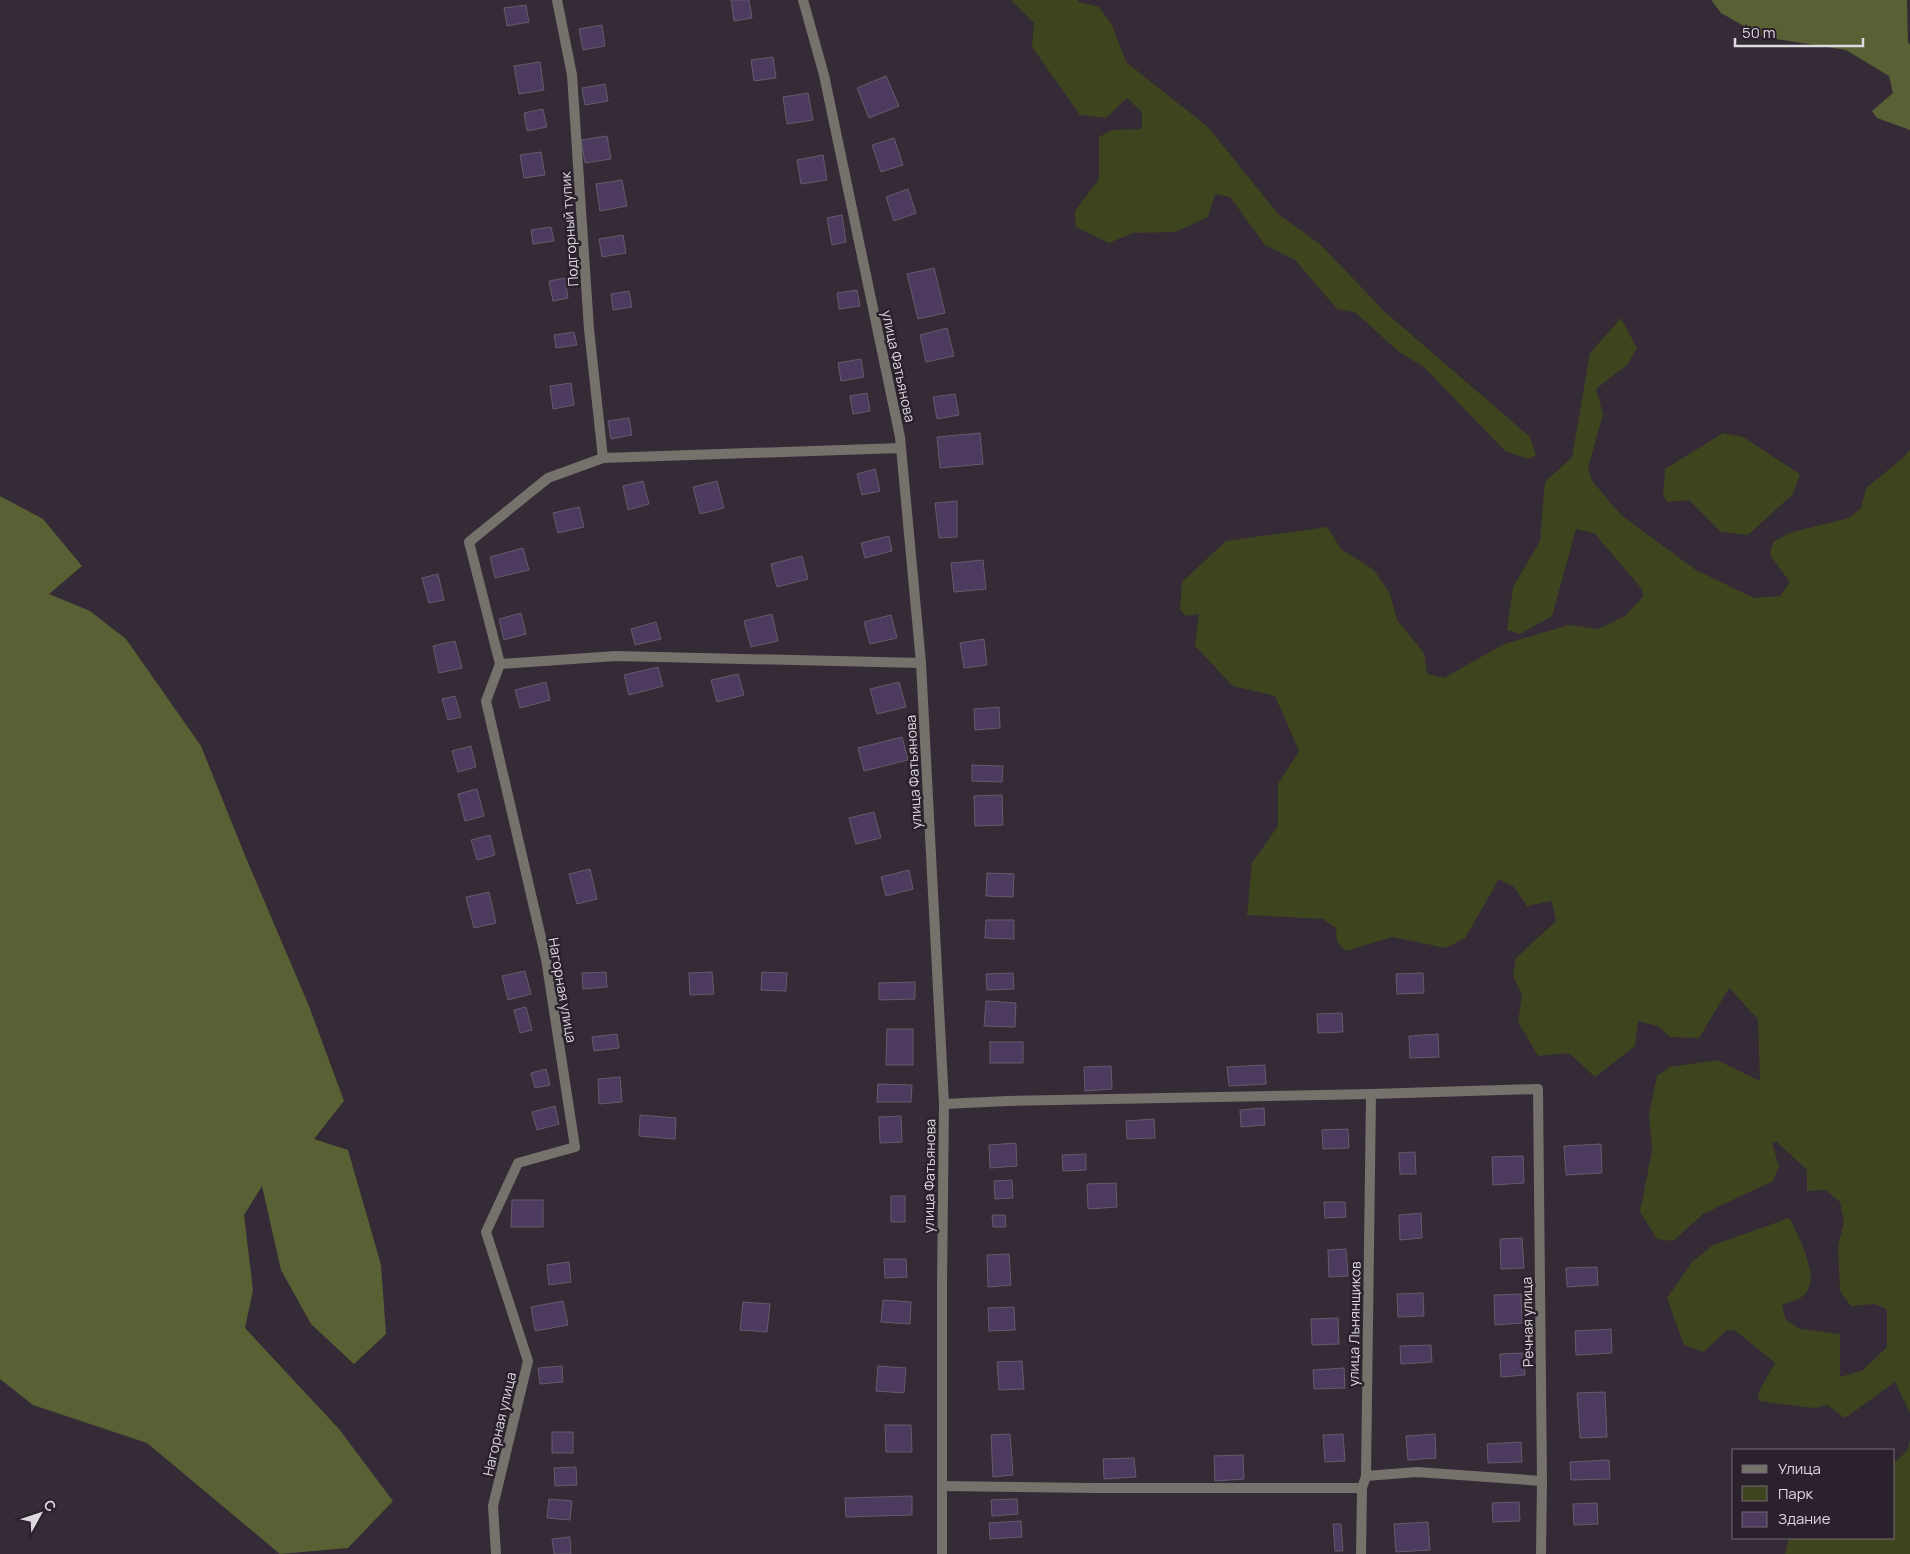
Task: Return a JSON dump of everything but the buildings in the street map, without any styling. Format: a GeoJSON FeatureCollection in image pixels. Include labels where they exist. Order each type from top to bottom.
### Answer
{"type":"FeatureCollection","features":[{"type":"Feature","properties":{"kind":"street","name":"Подгорный тупик"},"geometry":{"type":"LineString","coordinates":[[557,0],[572,75],[590,328],[603,458]]}},
{"type":"Feature","properties":{"kind":"street","name":"улица Фатьянова"},"geometry":{"type":"LineString","coordinates":[[803,0],[824,75],[901,448],[921,663],[944,1104],[942,1554]]}},
{"type":"Feature","properties":{"kind":"street"},"geometry":{"type":"LineString","coordinates":[[901,448],[603,458],[548,478],[468,542],[500,664],[616,656],[921,663]]}},
{"type":"Feature","properties":{"kind":"street","name":"Нагорная улица"},"geometry":{"type":"LineString","coordinates":[[496,1554],[493,1506],[528,1361],[486,1232],[518,1163],[575,1147],[546,959],[486,701],[500,664]]}},
{"type":"Feature","properties":{"kind":"street","name":"Речная улица"},"geometry":{"type":"LineString","coordinates":[[1371,1094],[1538,1089],[1541,1554]]}},
{"type":"Feature","properties":{"kind":"street"},"geometry":{"type":"LineString","coordinates":[[944,1104],[1008,1101],[1371,1094]]}},
{"type":"Feature","properties":{"kind":"street","name":"улица Льнянщиков"},"geometry":{"type":"LineString","coordinates":[[1361,1554],[1362,1488],[1366,1476],[1371,1094]]}},
{"type":"Feature","properties":{"kind":"street"},"geometry":{"type":"LineString","coordinates":[[1366,1476],[1417,1472],[1542,1480]]}},
{"type":"Feature","properties":{"kind":"street"},"geometry":{"type":"LineString","coordinates":[[942,1486],[1362,1488]]}},
{"type":"Feature","properties":{"kind":"green space"},"geometry":{"type":"Polygon","coordinates":[[[1011,0],[1078,0],[1079,2],[1099,7],[1112,25],[1126,62],[1208,127],[1278,214],[1320,244],[1385,312],[1530,437],[1536,455],[1528,459],[1505,451],[1424,367],[1399,352],[1355,312],[1337,309],[1295,260],[1265,245],[1230,197],[1215,194],[1208,217],[1175,232],[1133,233],[1109,243],[1076,227],[1075,211],[1099,179],[1099,137],[1112,130],[1142,129],[1142,112],[1127,98],[1106,118],[1080,115],[1032,47],[1034,23],[1011,0]]]}},
{"type":"Feature","properties":{"kind":"green space"},"geometry":{"type":"Polygon","coordinates":[[[1711,0],[1907,0],[1908,42],[1910,45],[1910,130],[1877,118],[1872,111],[1893,93],[1889,76],[1846,50],[1763,37],[1721,13],[1711,0]]]}},
{"type":"Feature","properties":{"kind":"green space"},"geometry":{"type":"Polygon","coordinates":[[[1621,318],[1637,348],[1628,364],[1596,389],[1603,414],[1588,468],[1592,481],[1621,515],[1696,570],[1754,598],[1780,596],[1790,582],[1770,555],[1773,542],[1792,532],[1849,518],[1861,508],[1866,488],[1904,457],[1910,449],[1910,1413],[1895,1382],[1845,1418],[1827,1405],[1814,1408],[1759,1401],[1758,1393],[1775,1363],[1736,1331],[1727,1330],[1704,1352],[1684,1345],[1667,1298],[1692,1262],[1713,1245],[1789,1218],[1807,1256],[1811,1278],[1809,1288],[1802,1297],[1782,1305],[1786,1320],[1800,1329],[1840,1334],[1840,1377],[1863,1370],[1887,1347],[1887,1309],[1874,1304],[1851,1306],[1840,1291],[1838,1245],[1844,1222],[1840,1202],[1825,1190],[1807,1191],[1807,1170],[1777,1142],[1772,1142],[1779,1167],[1773,1181],[1703,1214],[1673,1241],[1657,1239],[1640,1212],[1652,1151],[1649,1114],[1657,1076],[1670,1067],[1717,1060],[1760,1081],[1758,1019],[1729,988],[1699,1038],[1670,1037],[1658,1026],[1638,1021],[1635,1046],[1595,1077],[1569,1053],[1538,1056],[1518,1022],[1522,995],[1513,976],[1516,958],[1556,921],[1552,901],[1527,906],[1514,887],[1499,879],[1465,938],[1446,948],[1392,937],[1346,951],[1337,942],[1336,928],[1323,919],[1247,915],[1252,863],[1278,826],[1278,784],[1299,751],[1275,696],[1233,686],[1195,646],[1199,614],[1185,616],[1180,609],[1182,582],[1226,541],[1327,527],[1341,549],[1374,570],[1390,594],[1397,620],[1424,653],[1427,674],[1444,678],[1504,644],[1569,625],[1598,629],[1625,616],[1643,597],[1642,589],[1594,533],[1576,529],[1552,616],[1520,634],[1507,630],[1513,587],[1540,541],[1545,482],[1572,457],[1590,353],[1621,318]]]}},
{"type":"Feature","properties":{"kind":"green space"},"geometry":{"type":"Polygon","coordinates":[[[1723,433],[1743,437],[1800,474],[1793,494],[1748,535],[1721,532],[1689,500],[1667,502],[1663,494],[1665,469],[1723,433]]]}},
{"type":"Feature","properties":{"kind":"green space"},"geometry":{"type":"Polygon","coordinates":[[[0,496],[43,519],[82,566],[49,594],[90,611],[126,639],[201,746],[309,1006],[344,1101],[314,1139],[348,1150],[381,1265],[386,1334],[354,1364],[311,1324],[281,1270],[262,1186],[244,1215],[253,1290],[245,1328],[339,1429],[393,1501],[348,1548],[280,1554],[147,1443],[33,1405],[0,1379],[0,496]]]}},
{"type":"Feature","properties":{"kind":"green space"},"geometry":{"type":"Polygon","coordinates":[[[1910,1440],[1910,1554],[1785,1554],[1789,1539],[1895,1539],[1895,1462],[1907,1451],[1910,1440]]]}}]}
